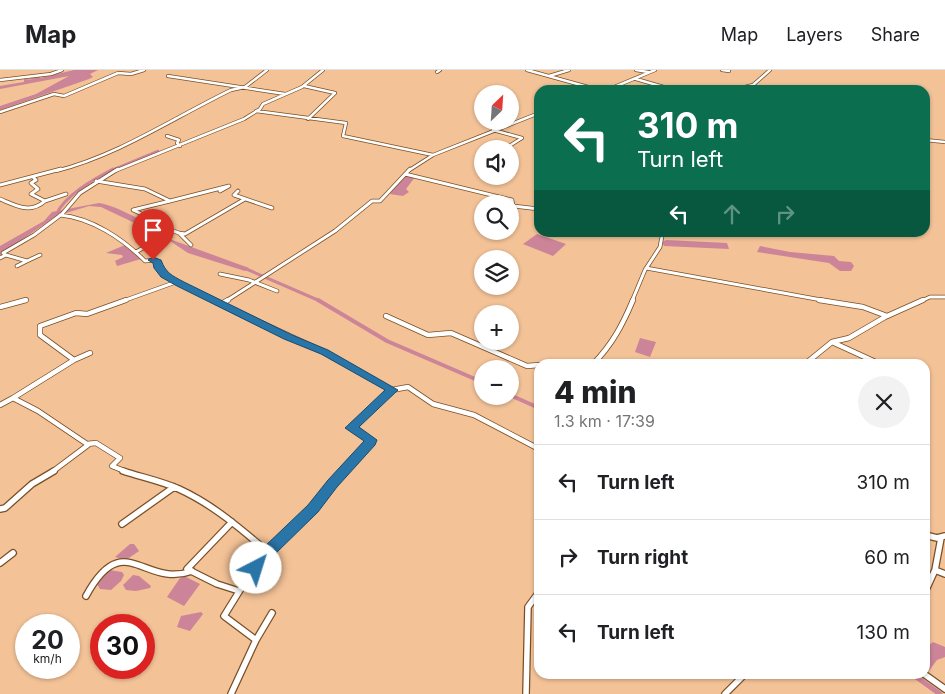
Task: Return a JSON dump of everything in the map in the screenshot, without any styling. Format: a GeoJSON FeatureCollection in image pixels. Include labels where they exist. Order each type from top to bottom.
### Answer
{"type":"FeatureCollection","features":[{"type":"Feature","properties":{"kind":"street"},"geometry":{"type":"LineString","coordinates":[[0,80],[53,74],[62,70]]}},
{"type":"Feature","properties":{"kind":"street"},"geometry":{"type":"LineString","coordinates":[[0,112],[53,95],[64,96],[117,74],[131,74],[144,70]]}},
{"type":"Feature","properties":{"kind":"street"},"geometry":{"type":"LineString","coordinates":[[0,185],[82,164],[167,124],[231,90],[245,87],[267,70]]}},
{"type":"Feature","properties":{"kind":"street"},"geometry":{"type":"LineString","coordinates":[[6,254],[3,253],[34,235],[62,213],[96,181],[126,164],[180,146],[244,119],[263,104],[304,86],[323,70]]}},
{"type":"Feature","properties":{"kind":"street"},"geometry":{"type":"LineString","coordinates":[[528,70],[582,85]]}},
{"type":"Feature","properties":{"kind":"street"},"geometry":{"type":"LineString","coordinates":[[551,76],[569,70]]}},
{"type":"Feature","properties":{"kind":"street"},"geometry":{"type":"LineString","coordinates":[[636,70],[650,73]]}},
{"type":"Feature","properties":{"kind":"street"},"geometry":{"type":"LineString","coordinates":[[619,85],[654,70]]}},
{"type":"Feature","properties":{"kind":"street"},"geometry":{"type":"LineString","coordinates":[[722,70],[728,71]]}},
{"type":"Feature","properties":{"kind":"street"},"geometry":{"type":"LineString","coordinates":[[753,85],[758,78],[767,74],[770,70]]}},
{"type":"Feature","properties":{"kind":"street"},"geometry":{"type":"LineString","coordinates":[[168,76],[285,94]]}},
{"type":"Feature","properties":{"kind":"street"},"geometry":{"type":"LineString","coordinates":[[636,78],[658,85]]}},
{"type":"Feature","properties":{"kind":"street"},"geometry":{"type":"LineString","coordinates":[[304,86],[335,93],[308,119]]}},
{"type":"Feature","properties":{"kind":"street"},"geometry":{"type":"LineString","coordinates":[[256,111],[347,124],[343,136],[432,155]]}},
{"type":"Feature","properties":{"kind":"street"},"geometry":{"type":"LineString","coordinates":[[519,120],[534,115]]}},
{"type":"Feature","properties":{"kind":"street"},"geometry":{"type":"LineString","coordinates":[[223,304],[335,231],[372,202],[380,201],[412,167],[432,155],[493,130],[522,138],[519,140]]}},
{"type":"Feature","properties":{"kind":"street"},"geometry":{"type":"LineString","coordinates":[[167,136],[179,140],[177,143],[180,146]]}},
{"type":"Feature","properties":{"kind":"street"},"geometry":{"type":"LineString","coordinates":[[930,140],[945,142]]}},
{"type":"Feature","properties":{"kind":"street"},"geometry":{"type":"LineString","coordinates":[[405,174],[429,177],[480,193],[512,200],[513,206],[534,209]]}},
{"type":"Feature","properties":{"kind":"street"},"geometry":{"type":"LineString","coordinates":[[33,177],[36,180],[31,183],[38,189],[31,194],[45,201]]}},
{"type":"Feature","properties":{"kind":"street"},"geometry":{"type":"LineString","coordinates":[[96,181],[150,191],[170,201]]}},
{"type":"Feature","properties":{"kind":"street"},"geometry":{"type":"LineString","coordinates":[[220,191],[229,186],[133,210],[148,217],[149,222],[171,232],[186,234],[245,199]]}},
{"type":"Feature","properties":{"kind":"street"},"geometry":{"type":"LineString","coordinates":[[238,191],[234,195],[272,208]]}},
{"type":"Feature","properties":{"kind":"street"},"geometry":{"type":"LineString","coordinates":[[0,199],[24,209],[32,210],[45,201],[56,200],[66,194]]}},
{"type":"Feature","properties":{"kind":"street"},"geometry":{"type":"LineString","coordinates":[[62,213],[90,223],[119,239],[145,261],[155,260],[159,265],[158,268],[176,282],[288,337],[324,352],[392,390]]}},
{"type":"Feature","properties":{"kind":"street"},"geometry":{"type":"LineString","coordinates":[[136,252],[171,232]]}},
{"type":"Feature","properties":{"kind":"street"},"geometry":{"type":"LineString","coordinates":[[179,234],[191,244]]}},
{"type":"Feature","properties":{"kind":"street"},"geometry":{"type":"LineString","coordinates":[[598,359],[616,336],[646,268],[660,247],[661,237]]}},
{"type":"Feature","properties":{"kind":"street"},"geometry":{"type":"LineString","coordinates":[[0,258],[6,254]]}},
{"type":"Feature","properties":{"kind":"street"},"geometry":{"type":"LineString","coordinates":[[6,254],[27,261]]}},
{"type":"Feature","properties":{"kind":"street"},"geometry":{"type":"LineString","coordinates":[[17,266],[40,255]]}},
{"type":"Feature","properties":{"kind":"street"},"geometry":{"type":"LineString","coordinates":[[646,268],[863,307],[887,316]]}},
{"type":"Feature","properties":{"kind":"street"},"geometry":{"type":"LineString","coordinates":[[220,274],[257,283],[277,291]]}},
{"type":"Feature","properties":{"kind":"street"},"geometry":{"type":"LineString","coordinates":[[74,360],[40,335],[40,326],[76,313],[86,314],[176,282]]}},
{"type":"Feature","properties":{"kind":"street"},"geometry":{"type":"LineString","coordinates":[[811,359],[832,342],[849,338],[887,316],[930,297],[945,297]]}},
{"type":"Feature","properties":{"kind":"street"},"geometry":{"type":"LineString","coordinates":[[0,308],[26,300]]}},
{"type":"Feature","properties":{"kind":"street"},"geometry":{"type":"LineString","coordinates":[[386,316],[428,335],[451,333],[527,366],[534,365]]}},
{"type":"Feature","properties":{"kind":"street"},"geometry":{"type":"LineString","coordinates":[[832,342],[869,359]]}},
{"type":"Feature","properties":{"kind":"street"},"geometry":{"type":"LineString","coordinates":[[2,402],[12,398],[74,360],[90,353]]}},
{"type":"Feature","properties":{"kind":"street"},"geometry":{"type":"LineString","coordinates":[[256,640],[224,616],[239,591],[268,552],[313,508],[370,442],[371,440],[351,428],[392,390],[408,387],[433,404],[474,415],[534,445]]}},
{"type":"Feature","properties":{"kind":"street"},"geometry":{"type":"LineString","coordinates":[[12,398],[38,411],[88,445]]}},
{"type":"Feature","properties":{"kind":"street"},"geometry":{"type":"LineString","coordinates":[[0,509],[4,508],[32,484],[65,464],[88,445],[96,443],[119,456],[112,465],[116,468],[174,487],[222,513],[268,552]]}},
{"type":"Feature","properties":{"kind":"street"},"geometry":{"type":"LineString","coordinates":[[122,524],[174,487]]}},
{"type":"Feature","properties":{"kind":"street"},"geometry":{"type":"LineString","coordinates":[[232,522],[187,569],[239,591]]}},
{"type":"Feature","properties":{"kind":"street"},"geometry":{"type":"LineString","coordinates":[[930,536],[943,537],[935,570],[930,581]]}},
{"type":"Feature","properties":{"kind":"street"},"geometry":{"type":"LineString","coordinates":[[0,563],[13,552]]}},
{"type":"Feature","properties":{"kind":"street"},"geometry":{"type":"LineString","coordinates":[[86,596],[104,569],[118,563],[133,564],[179,576],[192,571]]}},
{"type":"Feature","properties":{"kind":"street"},"geometry":{"type":"LineString","coordinates":[[935,570],[945,574]]}},
{"type":"Feature","properties":{"kind":"street"},"geometry":{"type":"LineString","coordinates":[[526,694],[528,607],[534,599]]}},
{"type":"Feature","properties":{"kind":"street"},"geometry":{"type":"LineString","coordinates":[[231,694],[256,640],[272,613]]}},
{"type":"Feature","properties":{"kind":"street"},"geometry":{"type":"LineString","coordinates":[[724,694],[740,679]]}},
{"type":"Feature","properties":{"kind":"street"},"geometry":{"type":"LineString","coordinates":[[930,679],[945,690]]}},
{"type":"Feature","properties":{"kind":"shaded area"},"geometry":{"type":"Polygon","coordinates":[[[74,70],[98,70],[90,74],[93,77],[89,79],[0,110],[0,106],[36,94],[69,76],[0,89],[0,86],[24,82],[24,79],[34,80],[29,79],[74,70]]]}},
{"type":"Feature","properties":{"kind":"shaded area"},"geometry":{"type":"Polygon","coordinates":[[[404,175],[415,177],[406,189],[409,192],[403,196],[390,194],[404,175]]]}},
{"type":"Feature","properties":{"kind":"shaded area"},"geometry":{"type":"Polygon","coordinates":[[[99,203],[114,207],[133,216],[162,236],[101,207],[89,206],[56,216],[0,255],[0,246],[44,221],[52,212],[99,203]]]}},
{"type":"Feature","properties":{"kind":"shaded area"},"geometry":{"type":"Polygon","coordinates":[[[534,236],[546,237],[566,244],[553,256],[523,244],[534,236]]]}},
{"type":"Feature","properties":{"kind":"shaded area"},"geometry":{"type":"Polygon","coordinates":[[[164,237],[249,268],[245,271],[188,253],[164,237]]]}},
{"type":"Feature","properties":{"kind":"shaded area"},"geometry":{"type":"Polygon","coordinates":[[[666,240],[727,243],[729,249],[664,246],[662,242],[666,240]]]}},
{"type":"Feature","properties":{"kind":"shaded area"},"geometry":{"type":"Polygon","coordinates":[[[125,245],[141,259],[117,266],[115,261],[123,257],[122,255],[106,253],[125,245]]]}},
{"type":"Feature","properties":{"kind":"shaded area"},"geometry":{"type":"Polygon","coordinates":[[[760,246],[790,252],[834,256],[839,261],[851,262],[854,266],[851,271],[840,271],[829,263],[757,252],[760,246]]]}},
{"type":"Feature","properties":{"kind":"shaded area"},"geometry":{"type":"Polygon","coordinates":[[[640,338],[656,342],[650,357],[635,352],[640,338]]]}},
{"type":"Feature","properties":{"kind":"shaded area"},"geometry":{"type":"Polygon","coordinates":[[[130,544],[134,544],[139,551],[126,560],[115,557],[130,544]]]}},
{"type":"Feature","properties":{"kind":"shaded area"},"geometry":{"type":"Polygon","coordinates":[[[109,570],[122,572],[124,575],[121,581],[111,590],[100,589],[97,584],[109,570]]]}},
{"type":"Feature","properties":{"kind":"shaded area"},"geometry":{"type":"Polygon","coordinates":[[[133,575],[139,576],[151,586],[150,588],[136,591],[126,590],[123,585],[133,575]]]}},
{"type":"Feature","properties":{"kind":"shaded area"},"geometry":{"type":"Polygon","coordinates":[[[184,576],[200,584],[184,606],[167,597],[180,578],[184,576]]]}},
{"type":"Feature","properties":{"kind":"shaded area"},"geometry":{"type":"Polygon","coordinates":[[[201,612],[203,614],[190,631],[177,627],[181,616],[201,612]]]}},
{"type":"Feature","properties":{"kind":"shaded area"},"geometry":{"type":"Polygon","coordinates":[[[933,642],[945,647],[945,657],[937,660],[930,669],[930,644],[933,642]]]}},
{"type":"Feature","properties":{"kind":"waterway"},"geometry":{"type":"LineString","coordinates":[[110,171],[158,151]]}},
{"type":"Feature","properties":{"kind":"waterway"},"geometry":{"type":"LineString","coordinates":[[56,215],[73,194],[113,169]]}},
{"type":"Feature","properties":{"kind":"waterway"},"geometry":{"type":"LineString","coordinates":[[244,268],[319,300]]}},
{"type":"Feature","properties":{"kind":"waterway"},"geometry":{"type":"LineString","coordinates":[[319,300],[387,341],[474,379]]}},
{"type":"Feature","properties":{"kind":"waterway"},"geometry":{"type":"LineString","coordinates":[[519,399],[534,406]]}},
{"type":"Feature","properties":{"kind":"waterway"},"geometry":{"type":"LineString","coordinates":[[919,679],[940,694]]}},
{"type":"Feature","properties":{"kind":"route"},"geometry":{"type":"LineString","coordinates":[[153,260],[157,262],[158,268],[164,275],[180,284],[288,337],[324,352],[392,390],[351,428],[371,440],[370,442],[313,508],[268,552],[256,568]]}}]}
